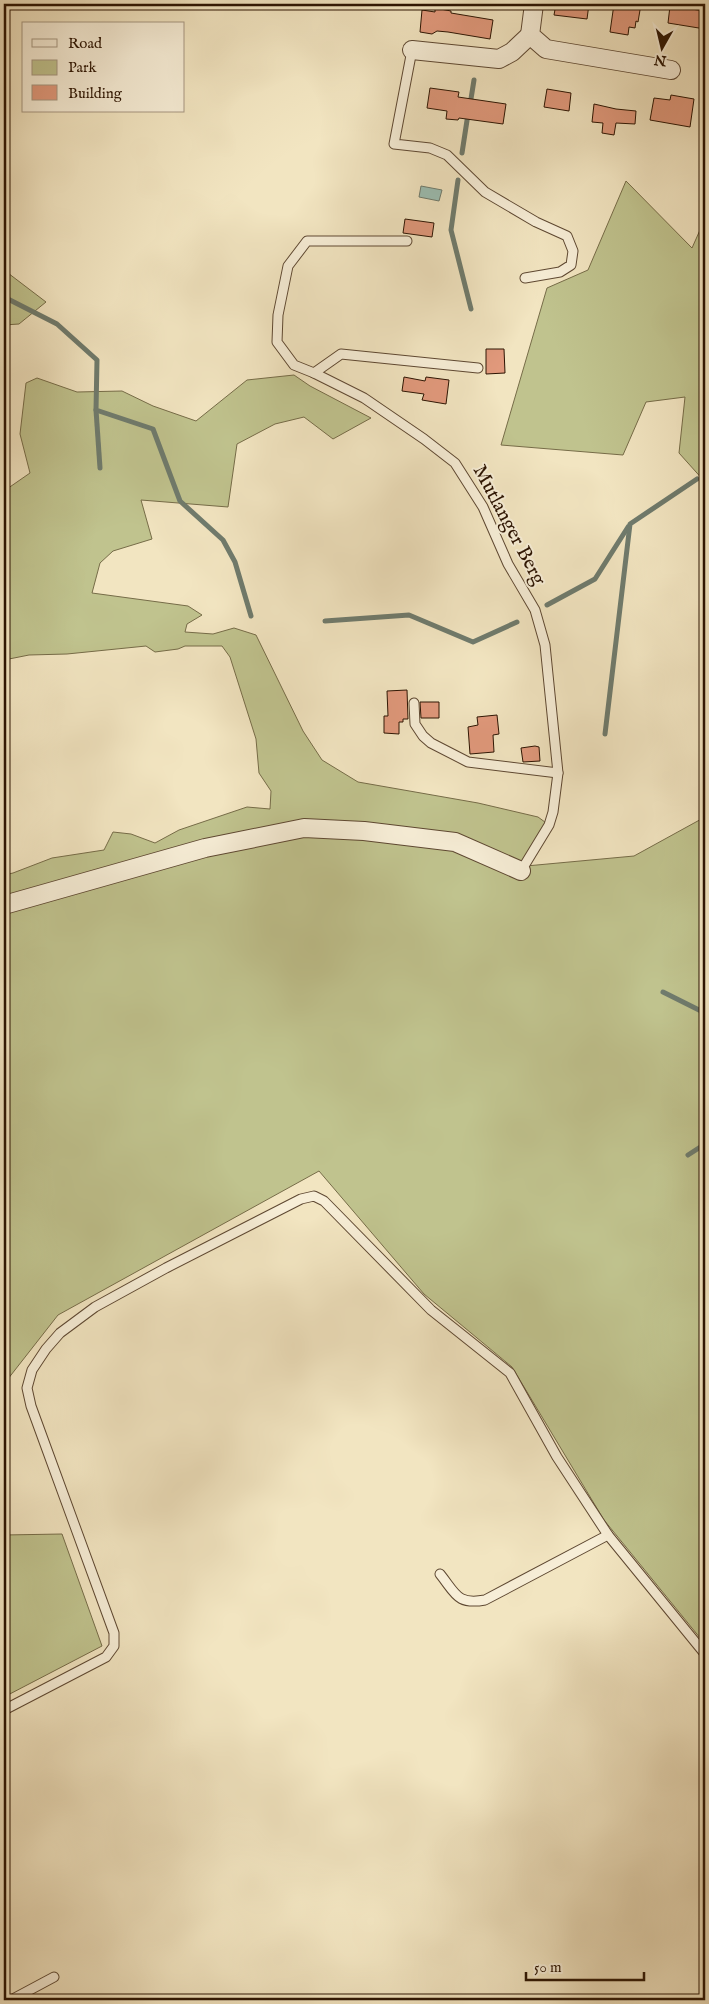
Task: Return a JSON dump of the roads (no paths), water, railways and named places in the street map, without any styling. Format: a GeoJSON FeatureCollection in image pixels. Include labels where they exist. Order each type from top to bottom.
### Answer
{"type":"FeatureCollection","features":[{"type":"Feature","properties":{"kind":"street"},"geometry":{"type":"LineString","coordinates":[[412,50],[499,59],[512,52],[530,34],[534,4]]}},
{"type":"Feature","properties":{"kind":"street"},"geometry":{"type":"LineString","coordinates":[[530,34],[546,49],[671,70]]}},
{"type":"Feature","properties":{"kind":"street"},"geometry":{"type":"LineString","coordinates":[[4,905],[205,848],[304,828],[364,831],[455,842],[522,871]]}},
{"type":"Feature","properties":{"kind":"lane"},"geometry":{"type":"LineString","coordinates":[[412,50],[394,144],[430,148],[447,155],[485,192],[536,222],[567,236],[573,252],[571,265],[560,272],[525,278]]}},
{"type":"Feature","properties":{"kind":"lane","name":"Mutlanger Berg"},"geometry":{"type":"LineString","coordinates":[[407,241],[307,242],[288,266],[278,315],[277,342],[294,365],[364,398],[455,463],[483,507],[508,564],[535,610],[545,645],[558,773],[553,812],[549,825],[522,871]]}},
{"type":"Feature","properties":{"kind":"lane"},"geometry":{"type":"LineString","coordinates":[[314,373],[341,354],[478,368]]}},
{"type":"Feature","properties":{"kind":"lane"},"geometry":{"type":"LineString","coordinates":[[414,703],[415,724],[423,736],[431,743],[468,762],[558,773]]}},
{"type":"Feature","properties":{"kind":"lane"},"geometry":{"type":"LineString","coordinates":[[4,1710],[106,1657],[114,1646],[114,1634],[31,1406],[27,1388],[32,1370],[46,1349],[60,1333],[95,1308],[166,1268],[301,1199],[314,1196],[324,1201],[431,1310],[510,1373],[557,1457],[608,1535],[705,1654]]}},
{"type":"Feature","properties":{"kind":"lane"},"geometry":{"type":"LineString","coordinates":[[440,1574],[457,1596],[470,1602],[485,1600],[608,1535]]}},
{"type":"Feature","properties":{"kind":"lane"},"geometry":{"type":"LineString","coordinates":[[11,2000],[54,1977]]}},
{"type":"Feature","properties":{"kind":"water"},"geometry":{"type":"Polygon","coordinates":[[[421,186],[442,190],[439,201],[419,197],[421,186]]]}},
{"type":"Feature","properties":{"kind":"waterway"},"geometry":{"type":"LineString","coordinates":[[470,105],[474,80]]}},
{"type":"Feature","properties":{"kind":"waterway"},"geometry":{"type":"LineString","coordinates":[[462,153],[468,114]]}},
{"type":"Feature","properties":{"kind":"waterway"},"geometry":{"type":"LineString","coordinates":[[458,180],[451,230],[471,309]]}},
{"type":"Feature","properties":{"kind":"waterway"},"geometry":{"type":"LineString","coordinates":[[4,297],[57,324],[97,360],[96,410],[153,429],[180,501],[223,540],[235,562],[251,616]]}},
{"type":"Feature","properties":{"kind":"waterway"},"geometry":{"type":"LineString","coordinates":[[96,410],[100,468]]}},
{"type":"Feature","properties":{"kind":"waterway"},"geometry":{"type":"LineString","coordinates":[[605,734],[630,524],[697,479]]}},
{"type":"Feature","properties":{"kind":"waterway"},"geometry":{"type":"LineString","coordinates":[[547,605],[595,579],[628,527]]}},
{"type":"Feature","properties":{"kind":"waterway"},"geometry":{"type":"LineString","coordinates":[[325,621],[409,615],[473,642],[517,622]]}},
{"type":"Feature","properties":{"kind":"waterway"},"geometry":{"type":"LineString","coordinates":[[663,992],[705,1013]]}},
{"type":"Feature","properties":{"kind":"waterway"},"geometry":{"type":"LineString","coordinates":[[688,1155],[705,1144]]}}]}
